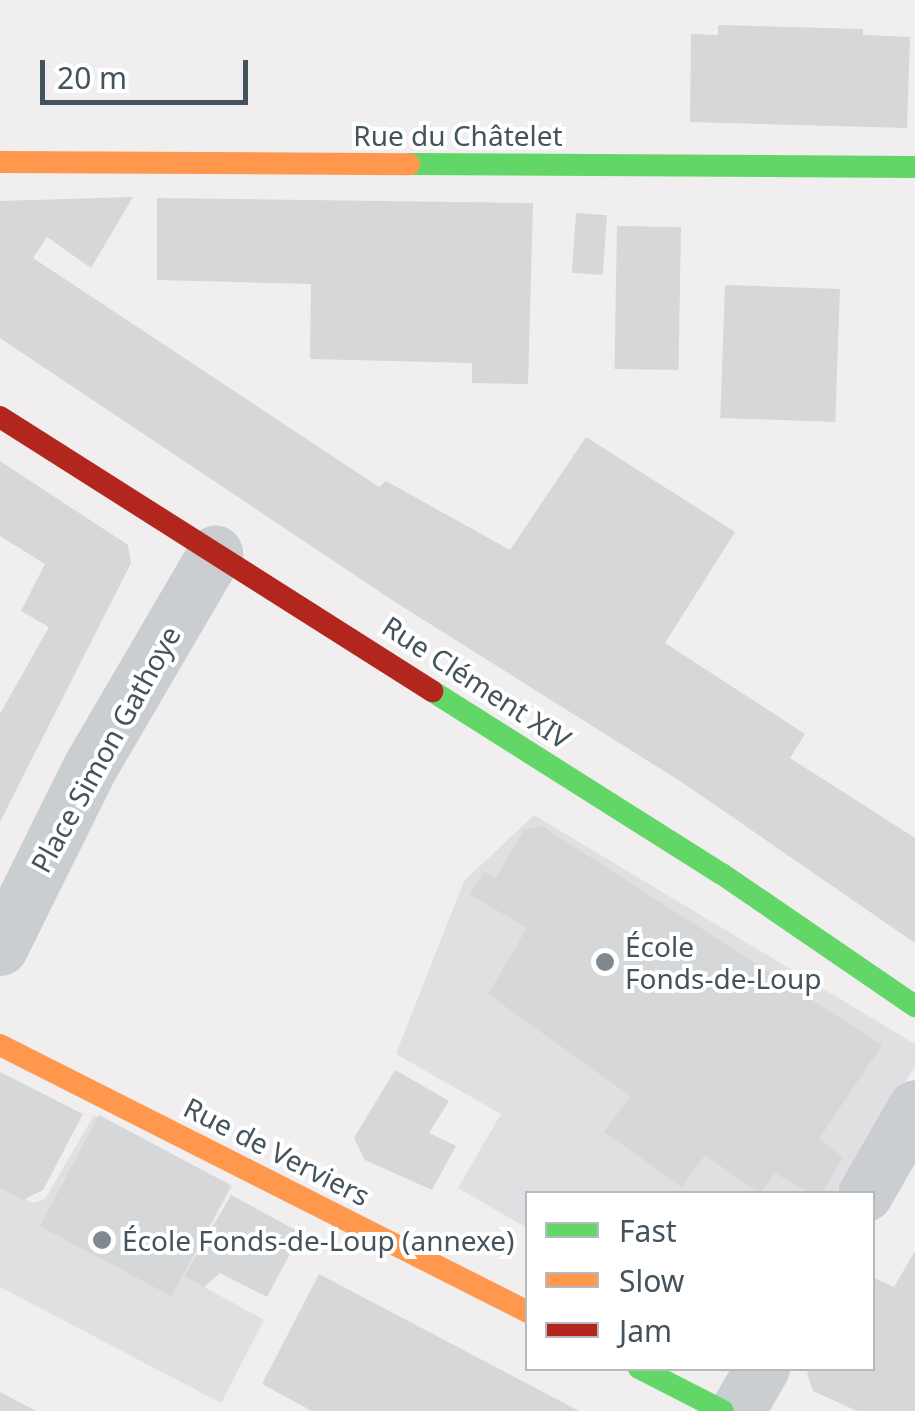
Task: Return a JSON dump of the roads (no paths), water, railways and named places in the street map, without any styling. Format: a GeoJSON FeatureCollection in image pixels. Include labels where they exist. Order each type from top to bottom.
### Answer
{"type":"FeatureCollection","features":[{"type":"Feature","properties":{"kind":"street","name":"Rue du Châtelet"},"geometry":{"type":"LineString","coordinates":[[0,162],[915,168]]}},
{"type":"Feature","properties":{"kind":"street","name":"Rue Clément XIV"},"geometry":{"type":"LineString","coordinates":[[0,417],[722,874],[915,1006]]}},
{"type":"Feature","properties":{"kind":"street","name":"Place Simon Gathoye"},"geometry":{"type":"LineString","coordinates":[[0,948],[91,765],[215,553]]}},
{"type":"Feature","properties":{"kind":"street","name":"Rue de Verviers"},"geometry":{"type":"LineString","coordinates":[[0,1045],[525,1310]]}},
{"type":"Feature","properties":{"kind":"street"},"geometry":{"type":"LineString","coordinates":[[866,1191],[915,1108]]}},
{"type":"Feature","properties":{"kind":"street"},"geometry":{"type":"LineString","coordinates":[[645,1371],[723,1411]]}},
{"type":"Feature","properties":{"kind":"street"},"geometry":{"type":"LineString","coordinates":[[737,1411],[760,1371]]}},
{"type":"Feature","properties":{"kind":"place","name":"École Fonds-de-Loup"},"geometry":{"type":"Point","coordinates":[605,962]}},
{"type":"Feature","properties":{"kind":"place","name":"École Fonds-de-Loup (annexe)"},"geometry":{"type":"Point","coordinates":[102,1240]}}]}
